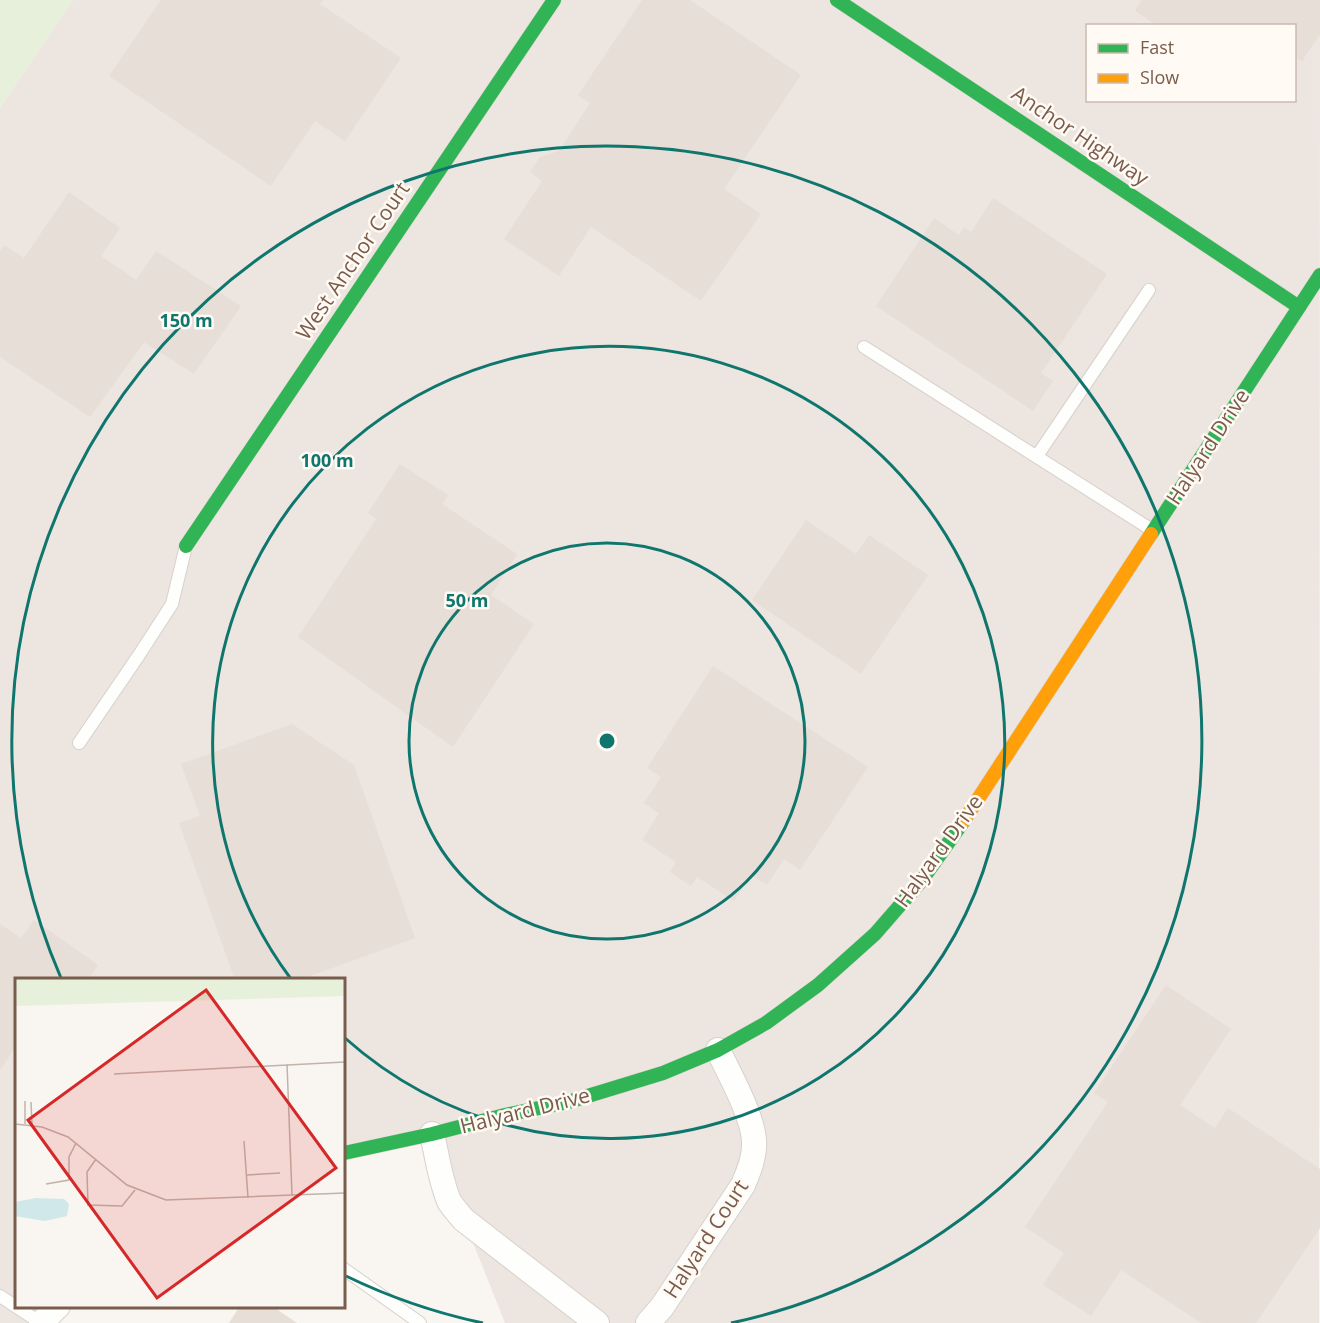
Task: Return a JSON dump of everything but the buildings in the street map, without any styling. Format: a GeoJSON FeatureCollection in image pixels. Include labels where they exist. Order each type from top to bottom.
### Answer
{"type":"FeatureCollection","features":[{"type":"Feature","properties":{"kind":"street","name":"West Anchor Court"},"geometry":{"type":"LineString","coordinates":[[186,546],[554,0]]}},
{"type":"Feature","properties":{"kind":"street","name":"Anchor Highway"},"geometry":{"type":"LineString","coordinates":[[837,0],[1299,307]]}},
{"type":"Feature","properties":{"kind":"street","name":"Halyard Drive"},"geometry":{"type":"LineString","coordinates":[[345,1153],[568,1102],[663,1073],[718,1050],[766,1023],[818,985],[875,934],[922,880],[962,824],[1320,275]]}},
{"type":"Feature","properties":{"kind":"street","name":"Halyard Court"},"geometry":{"type":"LineString","coordinates":[[648,1323],[662,1307],[743,1185],[749,1172],[754,1139],[752,1126],[718,1050]]}},
{"type":"Feature","properties":{"kind":"street"},"geometry":{"type":"LineString","coordinates":[[432,1134],[444,1186],[455,1210],[464,1220],[597,1323]]}},
{"type":"Feature","properties":{"kind":"street"},"geometry":{"type":"LineString","coordinates":[[41,1323],[56,1308]]}},
{"type":"Feature","properties":{"kind":"lane"},"geometry":{"type":"LineString","coordinates":[[1037,456],[1149,290]]}},
{"type":"Feature","properties":{"kind":"lane"},"geometry":{"type":"LineString","coordinates":[[864,346],[1153,531]]}},
{"type":"Feature","properties":{"kind":"lane"},"geometry":{"type":"LineString","coordinates":[[79,742],[172,604],[186,546]]}},
{"type":"Feature","properties":{"kind":"lane"},"geometry":{"type":"LineString","coordinates":[[345,1270],[420,1323]]}},
{"type":"Feature","properties":{"kind":"lane"},"geometry":{"type":"LineString","coordinates":[[0,1296],[15,1306]]}},
{"type":"Feature","properties":{"kind":"lane"},"geometry":{"type":"LineString","coordinates":[[18,1308],[41,1323]]}},
{"type":"Feature","properties":{"kind":"shaded area"},"geometry":{"type":"Polygon","coordinates":[[[73,0],[1320,0],[1319,1323],[505,1323],[432,1134],[345,1153],[345,978],[15,978],[15,1308],[57,1308],[41,1323],[0,1323],[0,108],[73,0]]]}},
{"type":"Feature","properties":{"kind":"green space"},"geometry":{"type":"Polygon","coordinates":[[[0,0],[73,0],[0,108],[0,0]]]}},
{"type":"Feature","properties":{"kind":"traffic: fast"},"geometry":{"type":"LineString","coordinates":[[186,546],[554,0]]}},
{"type":"Feature","properties":{"kind":"traffic: fast"},"geometry":{"type":"LineString","coordinates":[[837,0],[1299,307]]}},
{"type":"Feature","properties":{"kind":"traffic: fast"},"geometry":{"type":"LineString","coordinates":[[1151,534],[1320,275]]}},
{"type":"Feature","properties":{"kind":"traffic: fast"},"geometry":{"type":"LineString","coordinates":[[345,1153],[568,1102],[663,1073],[718,1050],[766,1023],[818,985],[875,934],[922,880],[963,822]]}},
{"type":"Feature","properties":{"kind":"traffic: slow"},"geometry":{"type":"LineString","coordinates":[[963,822],[1151,534]]}}]}
